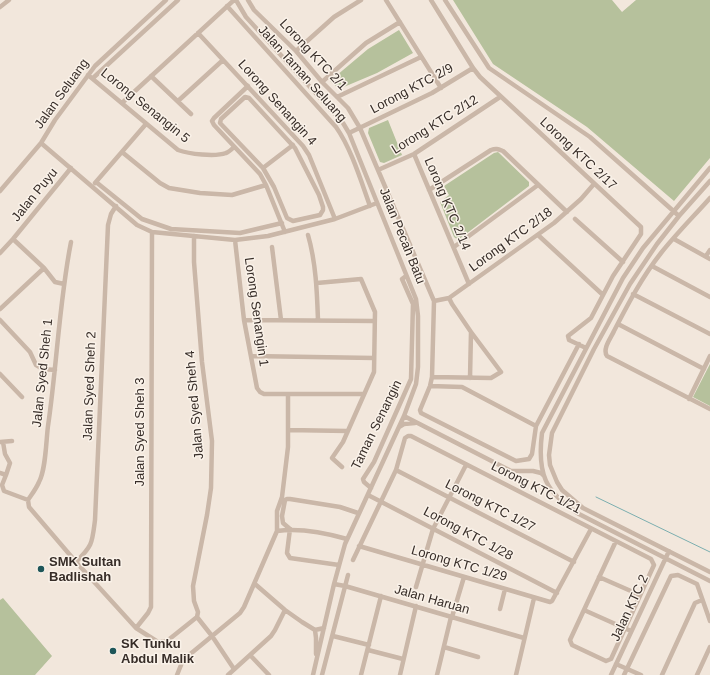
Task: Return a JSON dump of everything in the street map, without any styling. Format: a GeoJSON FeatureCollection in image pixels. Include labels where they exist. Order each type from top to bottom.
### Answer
{"type":"FeatureCollection","features":[{"type":"Feature","properties":{"kind":"street"},"geometry":{"type":"LineString","coordinates":[[0,7],[9,0]]}},
{"type":"Feature","properties":{"kind":"street","name":"Jalan Seluang"},"geometry":{"type":"LineString","coordinates":[[0,191],[41,143],[55,120],[91,76],[95,66],[166,0]]}},
{"type":"Feature","properties":{"kind":"street"},"geometry":{"type":"LineString","coordinates":[[91,76],[178,0]]}},
{"type":"Feature","properties":{"kind":"street","name":"Lorong KTC 2/1"},"geometry":{"type":"LineString","coordinates":[[248,0],[259,14],[348,108],[360,128]]}},
{"type":"Feature","properties":{"kind":"street"},"geometry":{"type":"LineString","coordinates":[[296,52],[334,16],[362,0]]}},
{"type":"Feature","properties":{"kind":"street"},"geometry":{"type":"LineString","coordinates":[[386,0],[441,88]]}},
{"type":"Feature","properties":{"kind":"street","name":"Lorong KTC 2/17"},"geometry":{"type":"LineString","coordinates":[[431,0],[473,68],[500,97],[640,227],[642,234],[623,262]]}},
{"type":"Feature","properties":{"kind":"street"},"geometry":{"type":"LineString","coordinates":[[445,0],[488,68],[590,137],[672,212],[679,216]]}},
{"type":"Feature","properties":{"kind":"street"},"geometry":{"type":"LineString","coordinates":[[122,103],[230,2]]}},
{"type":"Feature","properties":{"kind":"street","name":"Jalan Pecah Batu"},"geometry":{"type":"LineString","coordinates":[[230,2],[246,17],[337,115],[349,133],[416,299],[418,309],[418,367],[416,384],[404,416],[347,539],[334,584],[313,675]]}},
{"type":"Feature","properties":{"kind":"street","name":"Jalan Taman Seluang"},"geometry":{"type":"LineString","coordinates":[[230,2],[338,130],[370,206]]}},
{"type":"Feature","properties":{"kind":"street"},"geometry":{"type":"LineString","coordinates":[[322,82],[366,43],[400,22]]}},
{"type":"Feature","properties":{"kind":"street","name":"Lorong Senangin 4"},"geometry":{"type":"LineString","coordinates":[[198,33],[303,146],[309,155],[335,219]]}},
{"type":"Feature","properties":{"kind":"street"},"geometry":{"type":"LineString","coordinates":[[337,97],[421,57]]}},
{"type":"Feature","properties":{"kind":"street"},"geometry":{"type":"LineString","coordinates":[[178,101],[224,60]]}},
{"type":"Feature","properties":{"kind":"street","name":"Lorong KTC 2/9"},"geometry":{"type":"LineString","coordinates":[[349,133],[391,114],[441,88],[473,68]]}},
{"type":"Feature","properties":{"kind":"street","name":"Lorong Senangin 5"},"geometry":{"type":"LineString","coordinates":[[91,76],[178,150],[186,153],[212,154],[226,153],[234,147]]}},
{"type":"Feature","properties":{"kind":"street"},"geometry":{"type":"LineString","coordinates":[[151,76],[191,114]]}},
{"type":"Feature","properties":{"kind":"street"},"geometry":{"type":"LineString","coordinates":[[248,86],[212,121],[214,125],[260,174],[285,232]]}},
{"type":"Feature","properties":{"kind":"street"},"geometry":{"type":"LineString","coordinates":[[245,97],[247,97],[293,145],[319,195],[323,210],[320,215],[293,221],[287,218],[274,187],[263,168],[232,135],[220,123],[220,120],[245,97]]}},
{"type":"Feature","properties":{"kind":"street","name":"Lorong KTC 2/12"},"geometry":{"type":"LineString","coordinates":[[378,170],[414,154],[500,97]]}},
{"type":"Feature","properties":{"kind":"street"},"geometry":{"type":"LineString","coordinates":[[259,109],[264,104]]}},
{"type":"Feature","properties":{"kind":"street"},"geometry":{"type":"LineString","coordinates":[[92,186],[146,124]]}},
{"type":"Feature","properties":{"kind":"street"},"geometry":{"type":"LineString","coordinates":[[360,128],[434,301],[432,377],[420,410],[421,413],[516,461],[529,459],[532,454],[536,426],[579,344]]}},
{"type":"Feature","properties":{"kind":"street"},"geometry":{"type":"LineString","coordinates":[[227,139],[232,135]]}},
{"type":"Feature","properties":{"kind":"street"},"geometry":{"type":"LineString","coordinates":[[41,143],[137,225],[152,232],[235,240],[268,236],[335,219],[377,203]]}},
{"type":"Feature","properties":{"kind":"street"},"geometry":{"type":"LineString","coordinates":[[263,168],[293,145]]}},
{"type":"Feature","properties":{"kind":"street"},"geometry":{"type":"LineString","coordinates":[[429,190],[495,148],[503,151],[567,212]]}},
{"type":"Feature","properties":{"kind":"street"},"geometry":{"type":"LineString","coordinates":[[122,152],[160,184],[169,188],[200,193],[232,195],[266,185]]}},
{"type":"Feature","properties":{"kind":"street","name":"Lorong KTC 2/14"},"geometry":{"type":"LineString","coordinates":[[414,154],[469,284]]}},
{"type":"Feature","properties":{"kind":"street","name":"Jalan Puyu"},"geometry":{"type":"LineString","coordinates":[[0,253],[71,168]]}},
{"type":"Feature","properties":{"kind":"street"},"geometry":{"type":"LineString","coordinates":[[710,168],[643,248],[623,278],[542,433],[540,453],[541,469],[545,478],[552,491],[564,504],[580,514],[710,581]]}},
{"type":"Feature","properties":{"kind":"street"},"geometry":{"type":"LineString","coordinates":[[710,181],[657,244],[630,284],[594,349],[552,433],[548,455],[552,473],[562,490],[583,508],[710,572]]}},
{"type":"Feature","properties":{"kind":"street"},"geometry":{"type":"LineString","coordinates":[[96,182],[142,219],[171,229],[240,233],[282,223]]}},
{"type":"Feature","properties":{"kind":"street","name":"Lorong KTC 2/18"},"geometry":{"type":"LineString","coordinates":[[434,301],[449,298],[538,234],[567,212],[594,184]]}},
{"type":"Feature","properties":{"kind":"street"},"geometry":{"type":"LineString","coordinates":[[454,247],[538,185]]}},
{"type":"Feature","properties":{"kind":"street"},"geometry":{"type":"LineString","coordinates":[[319,195],[324,192]]}},
{"type":"Feature","properties":{"kind":"street"},"geometry":{"type":"LineString","coordinates":[[710,198],[662,252],[652,266],[633,294],[605,350],[607,356],[710,409]]}},
{"type":"Feature","properties":{"kind":"street","name":"Jalan Syed Sheh 2"},"geometry":{"type":"LineString","coordinates":[[76,562],[89,549],[93,540],[108,225],[111,214],[116,206]]}},
{"type":"Feature","properties":{"kind":"street"},"geometry":{"type":"LineString","coordinates":[[276,209],[282,206]]}},
{"type":"Feature","properties":{"kind":"street"},"geometry":{"type":"LineString","coordinates":[[575,220],[623,262],[613,276],[591,318],[568,336],[569,340],[586,348]]}},
{"type":"Feature","properties":{"kind":"street","name":"Jalan Syed Sheh 3"},"geometry":{"type":"LineString","coordinates":[[136,628],[151,607],[152,232]]}},
{"type":"Feature","properties":{"kind":"street"},"geometry":{"type":"LineString","coordinates":[[538,234],[603,295]]}},
{"type":"Feature","properties":{"kind":"street"},"geometry":{"type":"LineString","coordinates":[[308,235],[317,283],[318,320]]}},
{"type":"Feature","properties":{"kind":"street","name":"Jalan Syed Sheh 4"},"geometry":{"type":"LineString","coordinates":[[194,236],[194,262],[202,362],[212,441],[211,488],[193,586],[194,601],[198,612],[197,617]]}},
{"type":"Feature","properties":{"kind":"street"},"geometry":{"type":"LineString","coordinates":[[13,239],[44,268],[56,282],[64,284]]}},
{"type":"Feature","properties":{"kind":"street"},"geometry":{"type":"LineString","coordinates":[[674,239],[708,257],[710,250]]}},
{"type":"Feature","properties":{"kind":"street","name":"Lorong Senangin 1"},"geometry":{"type":"LineString","coordinates":[[235,240],[244,320],[257,388],[264,394],[288,394]]}},
{"type":"Feature","properties":{"kind":"street","name":"Jalan Syed Sheh 1"},"geometry":{"type":"LineString","coordinates":[[28,502],[40,482],[44,464],[52,405],[54,370],[64,284],[71,242]]}},
{"type":"Feature","properties":{"kind":"street"},"geometry":{"type":"LineString","coordinates":[[272,247],[281,320]]}},
{"type":"Feature","properties":{"kind":"street"},"geometry":{"type":"LineString","coordinates":[[652,266],[710,297]]}},
{"type":"Feature","properties":{"kind":"street"},"geometry":{"type":"LineString","coordinates":[[0,309],[44,268]]}},
{"type":"Feature","properties":{"kind":"street","name":"Taman Senangin"},"geometry":{"type":"LineString","coordinates":[[371,488],[364,482],[363,479],[374,462],[411,379],[413,307],[402,279],[406,276]]}},
{"type":"Feature","properties":{"kind":"street"},"geometry":{"type":"LineString","coordinates":[[317,283],[361,279],[374,312],[374,372],[343,442],[332,458],[342,467]]}},
{"type":"Feature","properties":{"kind":"street"},"geometry":{"type":"LineString","coordinates":[[633,294],[710,334]]}},
{"type":"Feature","properties":{"kind":"street"},"geometry":{"type":"LineString","coordinates":[[432,377],[491,378],[501,372],[471,332],[449,298]]}},
{"type":"Feature","properties":{"kind":"street"},"geometry":{"type":"LineString","coordinates":[[0,320],[30,352],[39,367],[54,370]]}},
{"type":"Feature","properties":{"kind":"street"},"geometry":{"type":"LineString","coordinates":[[244,320],[374,321]]}},
{"type":"Feature","properties":{"kind":"street"},"geometry":{"type":"LineString","coordinates":[[618,324],[704,368]]}},
{"type":"Feature","properties":{"kind":"street"},"geometry":{"type":"LineString","coordinates":[[470,378],[471,332]]}},
{"type":"Feature","properties":{"kind":"street"},"geometry":{"type":"LineString","coordinates":[[251,356],[374,358]]}},
{"type":"Feature","properties":{"kind":"street"},"geometry":{"type":"LineString","coordinates":[[689,398],[710,356]]}},
{"type":"Feature","properties":{"kind":"street"},"geometry":{"type":"LineString","coordinates":[[1,378],[22,397]]}},
{"type":"Feature","properties":{"kind":"street"},"geometry":{"type":"LineString","coordinates":[[430,386],[462,387],[536,426]]}},
{"type":"Feature","properties":{"kind":"street"},"geometry":{"type":"LineString","coordinates":[[177,675],[183,660],[240,613],[247,602],[277,531],[277,511],[282,497],[288,447],[288,394],[364,394]]}},
{"type":"Feature","properties":{"kind":"street"},"geometry":{"type":"LineString","coordinates":[[404,416],[511,471],[533,471],[541,473],[545,478]]}},
{"type":"Feature","properties":{"kind":"street"},"geometry":{"type":"LineString","coordinates":[[398,428],[416,422]]}},
{"type":"Feature","properties":{"kind":"street"},"geometry":{"type":"LineString","coordinates":[[288,430],[347,431]]}},
{"type":"Feature","properties":{"kind":"street","name":"Lorong KTC 1/21"},"geometry":{"type":"LineString","coordinates":[[353,560],[396,470],[405,438],[411,436],[651,559],[654,565],[611,659],[606,661],[572,645],[570,640],[584,610]]}},
{"type":"Feature","properties":{"kind":"street"},"geometry":{"type":"LineString","coordinates":[[12,441],[2,442],[5,454],[10,463],[2,485],[4,491],[28,502],[29,507],[76,562],[136,628],[158,642],[163,643],[197,617],[212,636],[234,669]]}},
{"type":"Feature","properties":{"kind":"street"},"geometry":{"type":"LineString","coordinates":[[533,471],[541,463]]}},
{"type":"Feature","properties":{"kind":"street"},"geometry":{"type":"LineString","coordinates":[[416,587],[433,529],[466,465]]}},
{"type":"Feature","properties":{"kind":"street","name":"Lorong KTC 1/27"},"geometry":{"type":"LineString","coordinates":[[396,470],[574,562]]}},
{"type":"Feature","properties":{"kind":"street"},"geometry":{"type":"LineString","coordinates":[[0,473],[6,475]]}},
{"type":"Feature","properties":{"kind":"street","name":"Lorong KTC 1/28"},"geometry":{"type":"LineString","coordinates":[[368,495],[557,593]]}},
{"type":"Feature","properties":{"kind":"street"},"geometry":{"type":"LineString","coordinates":[[290,529],[283,523],[282,516],[285,500],[287,499],[340,507],[358,513]]}},
{"type":"Feature","properties":{"kind":"street"},"geometry":{"type":"LineString","coordinates":[[277,531],[290,529],[338,536],[347,539]]}},
{"type":"Feature","properties":{"kind":"street"},"geometry":{"type":"LineString","coordinates":[[290,529],[287,553],[290,558],[339,565]]}},
{"type":"Feature","properties":{"kind":"street"},"geometry":{"type":"LineString","coordinates":[[557,593],[591,529]]}},
{"type":"Feature","properties":{"kind":"street"},"geometry":{"type":"LineString","coordinates":[[616,541],[584,610],[632,631]]}},
{"type":"Feature","properties":{"kind":"street","name":"Lorong KTC 1/29"},"geometry":{"type":"LineString","coordinates":[[359,546],[549,602],[552,602],[557,593]]}},
{"type":"Feature","properties":{"kind":"street","name":"Jalan KTC 2"},"geometry":{"type":"LineString","coordinates":[[611,675],[669,551]]}},
{"type":"Feature","properties":{"kind":"street"},"geometry":{"type":"LineString","coordinates":[[624,675],[671,576],[678,575],[697,584],[710,621]]}},
{"type":"Feature","properties":{"kind":"street"},"geometry":{"type":"LineString","coordinates":[[322,675],[348,576]]}},
{"type":"Feature","properties":{"kind":"street"},"geometry":{"type":"LineString","coordinates":[[437,675],[451,617],[464,577]]}},
{"type":"Feature","properties":{"kind":"street"},"geometry":{"type":"LineString","coordinates":[[599,577],[640,595]]}},
{"type":"Feature","properties":{"kind":"street"},"geometry":{"type":"LineString","coordinates":[[255,584],[285,610],[315,630],[324,628]]}},
{"type":"Feature","properties":{"kind":"street","name":"Jalan Haruan"},"geometry":{"type":"LineString","coordinates":[[334,584],[381,596],[524,638]]}},
{"type":"Feature","properties":{"kind":"street"},"geometry":{"type":"LineString","coordinates":[[500,608],[505,589]]}},
{"type":"Feature","properties":{"kind":"street"},"geometry":{"type":"LineString","coordinates":[[361,675],[381,596]]}},
{"type":"Feature","properties":{"kind":"street"},"geometry":{"type":"LineString","coordinates":[[516,675],[534,598]]}},
{"type":"Feature","properties":{"kind":"street"},"geometry":{"type":"LineString","coordinates":[[662,675],[695,603],[702,600]]}},
{"type":"Feature","properties":{"kind":"street"},"geometry":{"type":"LineString","coordinates":[[400,675],[416,606]]}},
{"type":"Feature","properties":{"kind":"street"},"geometry":{"type":"LineString","coordinates":[[228,675],[276,630],[285,610]]}},
{"type":"Feature","properties":{"kind":"street"},"geometry":{"type":"LineString","coordinates":[[315,630],[316,667]]}},
{"type":"Feature","properties":{"kind":"street"},"geometry":{"type":"LineString","coordinates":[[333,636],[403,659]]}},
{"type":"Feature","properties":{"kind":"street"},"geometry":{"type":"LineString","coordinates":[[444,647],[478,657]]}},
{"type":"Feature","properties":{"kind":"street"},"geometry":{"type":"LineString","coordinates":[[697,675],[710,647]]}},
{"type":"Feature","properties":{"kind":"street"},"geometry":{"type":"LineString","coordinates":[[250,655],[269,675]]}},
{"type":"Feature","properties":{"kind":"street"},"geometry":{"type":"LineString","coordinates":[[616,664],[641,675]]}},
{"type":"Feature","properties":{"kind":"green space"},"geometry":{"type":"Polygon","coordinates":[[[453,0],[612,0],[622,12],[636,0],[710,0],[710,158],[674,201],[587,127],[493,64],[453,0]]]}},
{"type":"Feature","properties":{"kind":"green space"},"geometry":{"type":"Polygon","coordinates":[[[399,30],[413,53],[377,73],[339,89],[330,81],[368,49],[399,30]]]}},
{"type":"Feature","properties":{"kind":"green space"},"geometry":{"type":"Polygon","coordinates":[[[388,120],[402,155],[384,163],[380,162],[368,133],[369,128],[388,120]]]}},
{"type":"Feature","properties":{"kind":"green space"},"geometry":{"type":"Polygon","coordinates":[[[498,152],[529,182],[529,186],[458,240],[454,237],[440,202],[449,195],[444,186],[494,153],[498,152]]]}},
{"type":"Feature","properties":{"kind":"green space"},"geometry":{"type":"Polygon","coordinates":[[[710,364],[710,406],[693,397],[710,364]]]}},
{"type":"Feature","properties":{"kind":"green space"},"geometry":{"type":"Polygon","coordinates":[[[3,598],[52,656],[35,675],[0,675],[0,600],[3,598]]]}},
{"type":"Feature","properties":{"kind":"waterway"},"geometry":{"type":"LineString","coordinates":[[596,497],[710,552]]}},
{"type":"Feature","properties":{"kind":"place","name":"SMK Sultan Badlishah"},"geometry":{"type":"Point","coordinates":[41,569]}},
{"type":"Feature","properties":{"kind":"place","name":"SK Tunku Abdul Malik"},"geometry":{"type":"Point","coordinates":[113,651]}}]}
